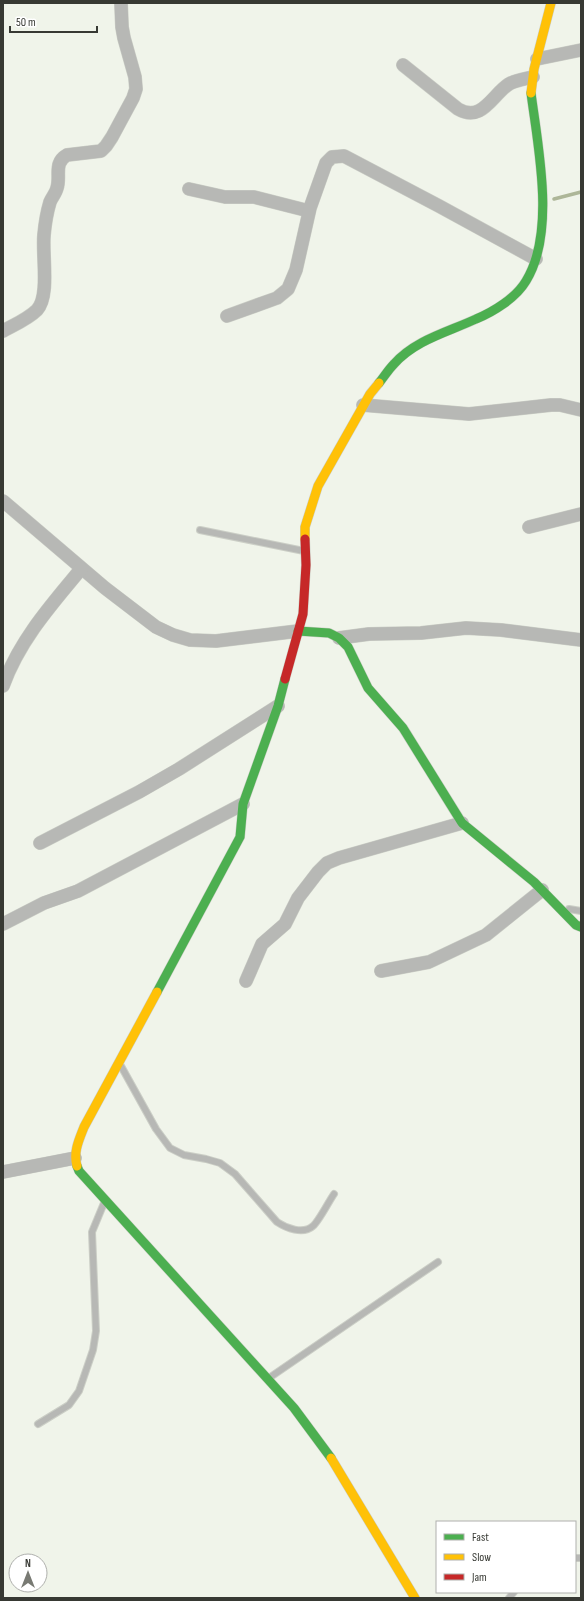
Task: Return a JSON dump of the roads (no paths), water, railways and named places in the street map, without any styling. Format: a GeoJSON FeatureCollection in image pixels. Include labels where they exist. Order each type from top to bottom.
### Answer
{"type":"FeatureCollection","features":[{"type":"Feature","properties":{"kind":"street"},"geometry":{"type":"LineString","coordinates":[[3,331],[29,317],[42,304],[44,293],[44,235],[50,201],[57,189],[59,163],[62,158],[67,155],[100,151],[106,146],[134,98],[136,89],[135,77],[124,38],[121,21],[121,3]]}},
{"type":"Feature","properties":{"kind":"street"},"geometry":{"type":"LineString","coordinates":[[415,1598],[328,1452],[294,1408],[79,1170],[75,1158],[84,1127],[120,1063],[240,837],[243,804],[278,706],[303,614],[306,527],[318,486],[363,405],[394,362],[432,336],[477,319],[495,309],[517,292],[526,281],[536,259],[542,230],[543,199],[542,177],[531,92],[550,3]]}},
{"type":"Feature","properties":{"kind":"street"},"geometry":{"type":"LineString","coordinates":[[537,59],[581,50]]}},
{"type":"Feature","properties":{"kind":"street"},"geometry":{"type":"LineString","coordinates":[[403,66],[458,109],[463,112],[470,113],[483,109],[510,83],[533,77]]}},
{"type":"Feature","properties":{"kind":"street"},"geometry":{"type":"LineString","coordinates":[[227,316],[277,298],[288,288],[296,270],[310,211],[326,163],[332,157],[344,156],[536,259]]}},
{"type":"Feature","properties":{"kind":"street"},"geometry":{"type":"LineString","coordinates":[[188,189],[221,197],[254,197],[310,211]]}},
{"type":"Feature","properties":{"kind":"street"},"geometry":{"type":"LineString","coordinates":[[363,405],[469,414],[551,405],[560,405],[581,410]]}},
{"type":"Feature","properties":{"kind":"street"},"geometry":{"type":"LineString","coordinates":[[3,502],[81,569],[156,627],[173,635],[190,640],[216,641],[298,631],[329,633],[339,638],[348,647],[368,688],[402,728],[462,823],[534,882],[576,925],[581,927]]}},
{"type":"Feature","properties":{"kind":"street"},"geometry":{"type":"LineString","coordinates":[[529,527],[581,514]]}},
{"type":"Feature","properties":{"kind":"street"},"geometry":{"type":"LineString","coordinates":[[3,686],[9,670],[24,643],[41,618],[81,569]]}},
{"type":"Feature","properties":{"kind":"street"},"geometry":{"type":"LineString","coordinates":[[339,638],[369,634],[421,633],[466,628],[502,630],[581,640]]}},
{"type":"Feature","properties":{"kind":"street"},"geometry":{"type":"LineString","coordinates":[[40,843],[139,792],[179,769],[278,706]]}},
{"type":"Feature","properties":{"kind":"street"},"geometry":{"type":"LineString","coordinates":[[3,924],[44,903],[78,891],[243,804]]}},
{"type":"Feature","properties":{"kind":"street"},"geometry":{"type":"LineString","coordinates":[[246,981],[262,944],[285,924],[307,885],[326,863],[462,823]]}},
{"type":"Feature","properties":{"kind":"street"},"geometry":{"type":"LineString","coordinates":[[381,971],[429,962],[486,935],[542,890]]}},
{"type":"Feature","properties":{"kind":"street"},"geometry":{"type":"LineString","coordinates":[[3,1172],[75,1158]]}},
{"type":"Feature","properties":{"kind":"lane"},"geometry":{"type":"LineString","coordinates":[[200,530],[306,551]]}},
{"type":"Feature","properties":{"kind":"lane"},"geometry":{"type":"LineString","coordinates":[[557,906],[578,912],[581,911]]}},
{"type":"Feature","properties":{"kind":"lane"},"geometry":{"type":"LineString","coordinates":[[120,1063],[156,1129],[170,1148],[184,1155],[220,1163],[234,1174],[277,1222],[285,1227],[304,1230],[313,1226],[334,1194]]}},
{"type":"Feature","properties":{"kind":"lane"},"geometry":{"type":"LineString","coordinates":[[38,1424],[69,1405],[79,1391],[93,1350],[96,1331],[92,1232],[106,1200]]}},
{"type":"Feature","properties":{"kind":"lane"},"geometry":{"type":"LineString","coordinates":[[268,1379],[438,1262]]}},
{"type":"Feature","properties":{"kind":"waterway"},"geometry":{"type":"LineString","coordinates":[[554,199],[581,192]]}}]}
